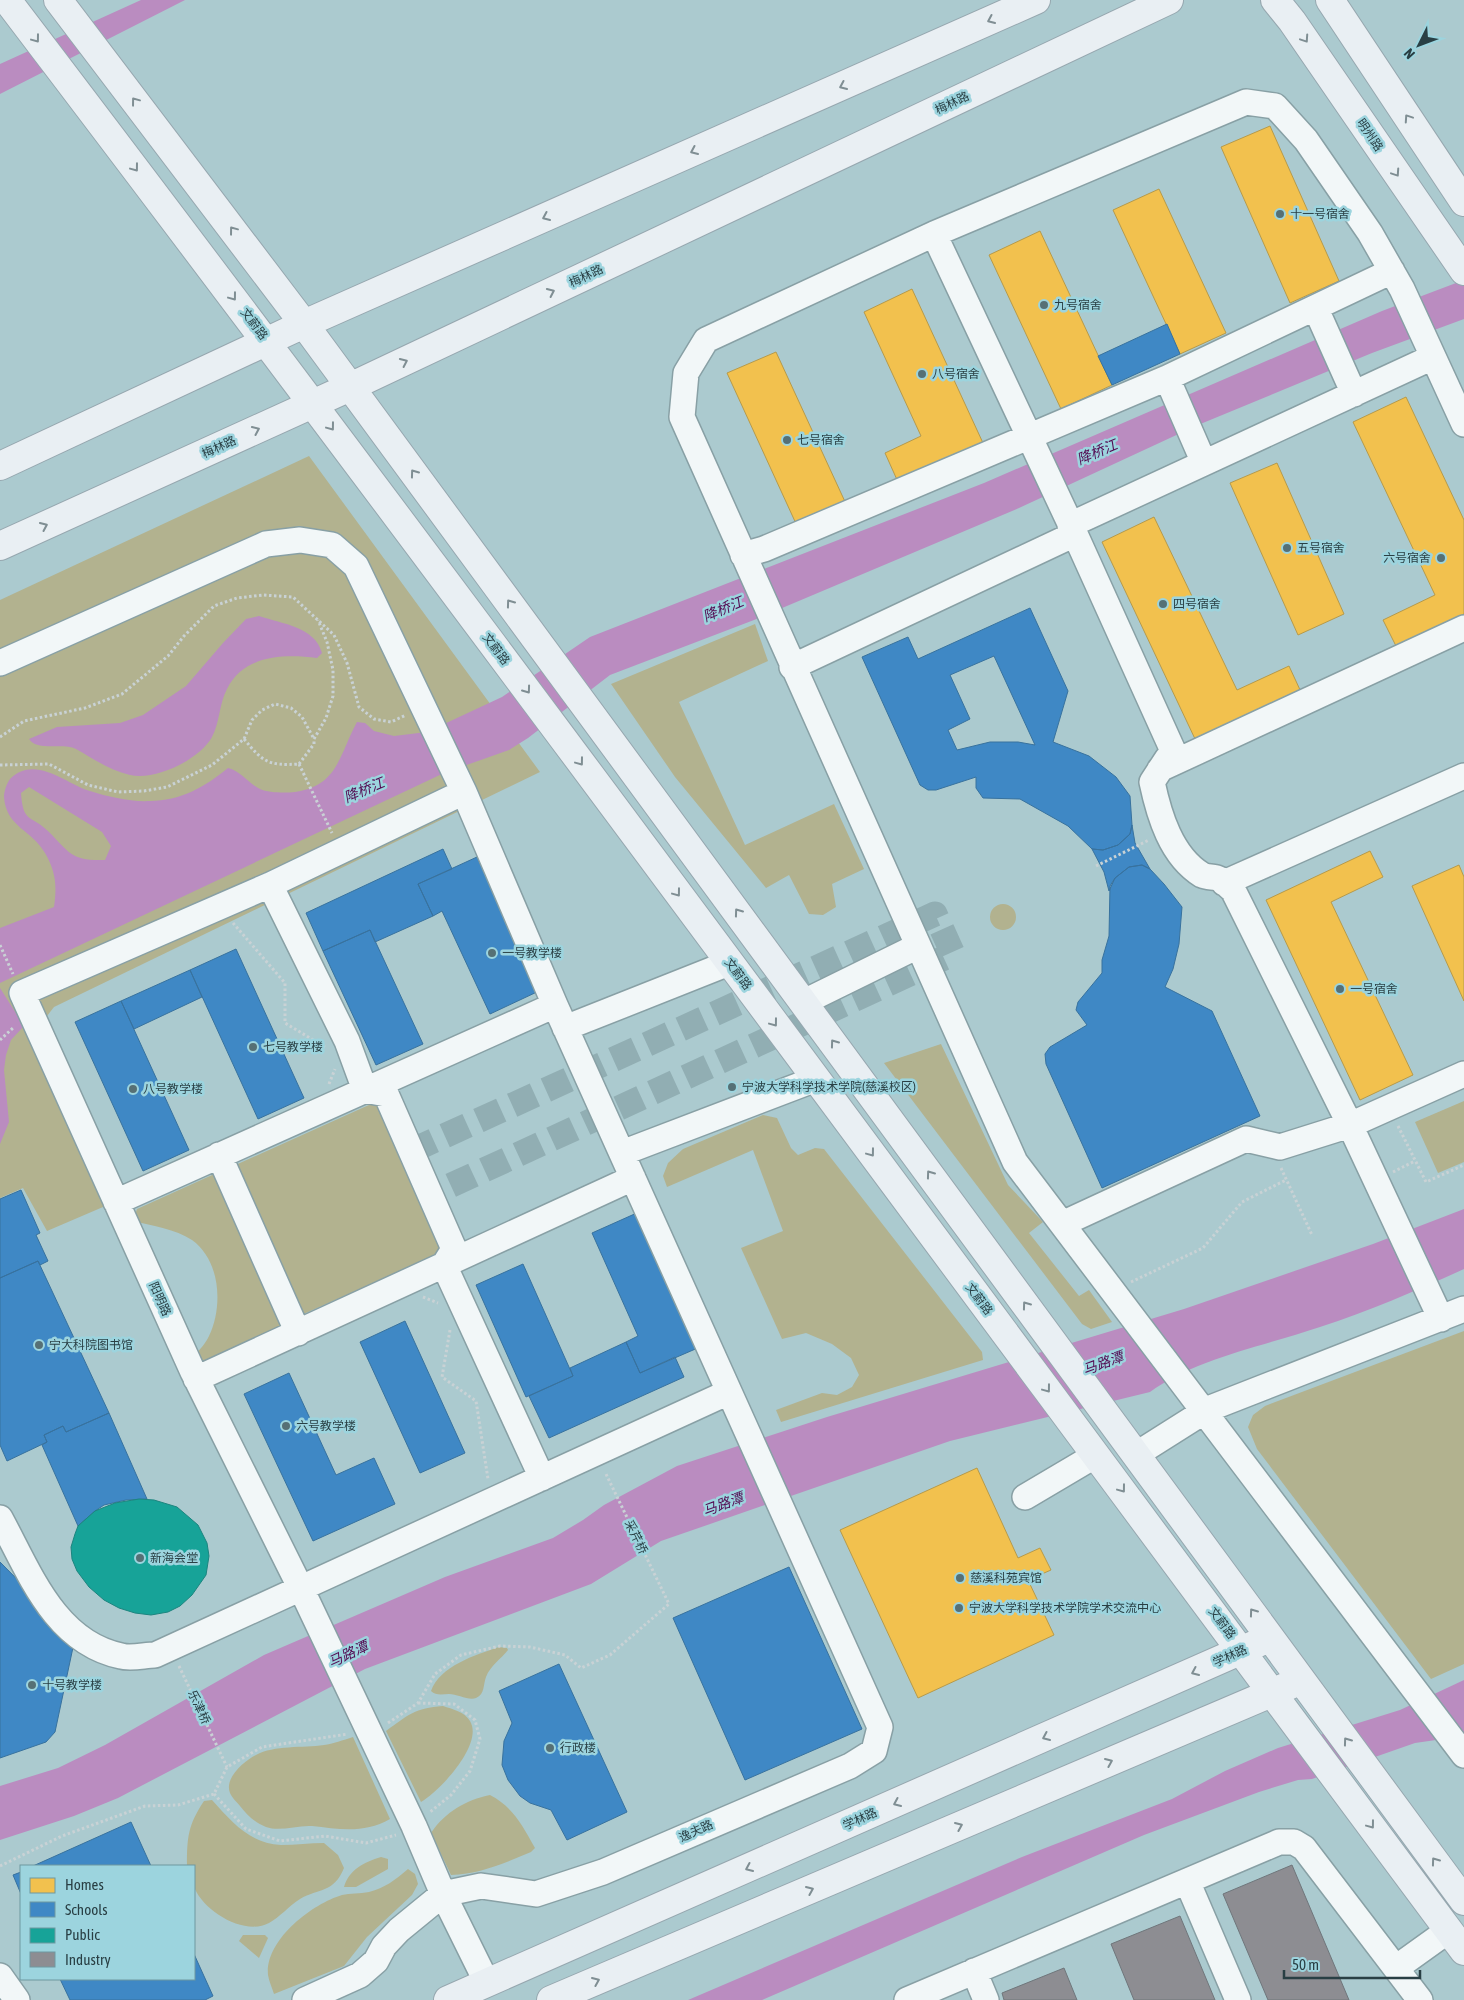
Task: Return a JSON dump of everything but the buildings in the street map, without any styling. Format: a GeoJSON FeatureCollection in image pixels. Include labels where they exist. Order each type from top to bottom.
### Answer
{"type":"FeatureCollection","features":[{"type":"Feature","properties":{"kind":"main road","name":"文蔚路"},"geometry":{"type":"LineString","coordinates":[[7,0],[268,342],[1456,1940]]}},
{"type":"Feature","properties":{"kind":"main road"},"geometry":{"type":"LineString","coordinates":[[58,0],[304,324],[1464,1900]]}},
{"type":"Feature","properties":{"kind":"main road"},"geometry":{"type":"LineString","coordinates":[[0,466],[304,324],[1036,0]]}},
{"type":"Feature","properties":{"kind":"main road","name":"梅林路"},"geometry":{"type":"LineString","coordinates":[[0,546],[314,404],[1168,0]]}},
{"type":"Feature","properties":{"kind":"main road","name":"明州路"},"geometry":{"type":"LineString","coordinates":[[1275,0],[1292,21],[1460,265]]}},
{"type":"Feature","properties":{"kind":"main road"},"geometry":{"type":"LineString","coordinates":[[1330,0],[1464,202]]}},
{"type":"Feature","properties":{"kind":"main road","name":"学林路"},"geometry":{"type":"LineString","coordinates":[[448,2000],[1243,1651],[1271,1637]]}},
{"type":"Feature","properties":{"kind":"main road"},"geometry":{"type":"LineString","coordinates":[[551,2000],[1303,1680]]}},
{"type":"Feature","properties":{"kind":"street"},"geometry":{"type":"LineString","coordinates":[[1464,424],[1397,280],[1370,233],[1306,140],[1275,106],[1246,102],[934,234],[706,340],[686,373],[682,417],[792,667],[1015,1162],[1464,1755]]}},
{"type":"Feature","properties":{"kind":"street"},"geometry":{"type":"LineString","coordinates":[[934,234],[1030,436],[1174,753],[1160,768],[1152,782],[1157,808],[1186,863],[1204,876],[1219,878],[1233,890],[1350,1124],[1441,1319]]}},
{"type":"Feature","properties":{"kind":"street"},"geometry":{"type":"LineString","coordinates":[[744,558],[1167,378],[1316,309],[1397,280]]}},
{"type":"Feature","properties":{"kind":"street"},"geometry":{"type":"LineString","coordinates":[[1316,309],[1354,394]]}},
{"type":"Feature","properties":{"kind":"street"},"geometry":{"type":"LineString","coordinates":[[792,667],[1204,463],[1433,357]]}},
{"type":"Feature","properties":{"kind":"street"},"geometry":{"type":"LineString","coordinates":[[1167,378],[1204,463]]}},
{"type":"Feature","properties":{"kind":"street","name":"逸夫路"},"geometry":{"type":"LineString","coordinates":[[0,663],[266,544],[300,540],[332,545],[356,566],[464,791],[555,1005],[880,1727],[874,1751],[850,1766],[604,1872],[536,1894],[481,1886],[443,1894],[399,1930],[384,1946],[376,1961],[360,1975],[305,2000]]}},
{"type":"Feature","properties":{"kind":"street"},"geometry":{"type":"LineString","coordinates":[[1160,768],[1464,628]]}},
{"type":"Feature","properties":{"kind":"street"},"geometry":{"type":"LineString","coordinates":[[1224,883],[1464,776]]}},
{"type":"Feature","properties":{"kind":"street"},"geometry":{"type":"LineString","coordinates":[[18,985],[220,907],[270,885],[464,791]]}},
{"type":"Feature","properties":{"kind":"street"},"geometry":{"type":"LineString","coordinates":[[270,885],[365,1090]]}},
{"type":"Feature","properties":{"kind":"street"},"geometry":{"type":"LineString","coordinates":[[804,1002],[918,946]]}},
{"type":"Feature","properties":{"kind":"street"},"geometry":{"type":"LineString","coordinates":[[566,1028],[729,962]]}},
{"type":"Feature","properties":{"kind":"street","name":"阳明路"},"geometry":{"type":"LineString","coordinates":[[18,985],[196,1379],[304,1594],[486,1983]]}},
{"type":"Feature","properties":{"kind":"street"},"geometry":{"type":"LineString","coordinates":[[116,1202],[555,1005]]}},
{"type":"Feature","properties":{"kind":"street"},"geometry":{"type":"LineString","coordinates":[[1062,1224],[1246,1138],[1280,1147],[1350,1124],[1464,1074]]}},
{"type":"Feature","properties":{"kind":"street"},"geometry":{"type":"LineString","coordinates":[[622,1153],[816,1079]]}},
{"type":"Feature","properties":{"kind":"street"},"geometry":{"type":"LineString","coordinates":[[365,1090],[386,1094],[454,1249],[444,1265],[459,1322],[542,1478]]}},
{"type":"Feature","properties":{"kind":"street"},"geometry":{"type":"LineString","coordinates":[[219,1155],[298,1333]]}},
{"type":"Feature","properties":{"kind":"street"},"geometry":{"type":"LineString","coordinates":[[196,1379],[633,1178]]}},
{"type":"Feature","properties":{"kind":"street"},"geometry":{"type":"LineString","coordinates":[[1137,1454],[1204,1411],[1464,1309]]}},
{"type":"Feature","properties":{"kind":"street"},"geometry":{"type":"LineString","coordinates":[[0,1518],[52,1612],[84,1642],[122,1657],[155,1655],[304,1594],[492,1501],[595,1453],[732,1399]]}},
{"type":"Feature","properties":{"kind":"street"},"geometry":{"type":"LineString","coordinates":[[1025,1497],[1096,1455]]}},
{"type":"Feature","properties":{"kind":"street"},"geometry":{"type":"LineString","coordinates":[[907,2000],[1279,1842],[1294,1842],[1304,1848],[1420,2000]]}},
{"type":"Feature","properties":{"kind":"street"},"geometry":{"type":"LineString","coordinates":[[1187,1881],[1238,2000]]}},
{"type":"Feature","properties":{"kind":"street"},"geometry":{"type":"LineString","coordinates":[[1396,1968],[1456,1940]]}},
{"type":"Feature","properties":{"kind":"street"},"geometry":{"type":"LineString","coordinates":[[974,1971],[986,2000]]}},
{"type":"Feature","properties":{"kind":"street"},"geometry":{"type":"LineString","coordinates":[[0,1976],[17,2000]]}},
{"type":"Feature","properties":{"kind":"path"},"geometry":{"type":"LineString","coordinates":[[0,737],[24,721],[85,708],[122,694],[168,656],[184,636],[214,606],[237,598],[262,595],[293,597],[318,618],[334,635],[347,663],[359,707],[374,719],[391,722],[426,713]]}},
{"type":"Feature","properties":{"kind":"path"},"geometry":{"type":"LineString","coordinates":[[244,739],[264,761],[277,765],[298,764],[314,744],[314,739],[326,718],[333,696],[333,670],[328,642],[318,618]]}},
{"type":"Feature","properties":{"kind":"path"},"geometry":{"type":"LineString","coordinates":[[0,765],[49,764],[88,785],[118,792],[144,791],[167,787],[212,765],[244,739],[252,720],[262,710],[275,704],[291,708],[302,717],[314,739]]}},
{"type":"Feature","properties":{"kind":"path"},"geometry":{"type":"LineString","coordinates":[[298,764],[335,840]]}},
{"type":"Feature","properties":{"kind":"path"},"geometry":{"type":"LineString","coordinates":[[1096,866],[1168,831]]}},
{"type":"Feature","properties":{"kind":"path"},"geometry":{"type":"LineString","coordinates":[[220,907],[285,983],[285,1023],[344,1048],[316,1112]]}},
{"type":"Feature","properties":{"kind":"path"},"geometry":{"type":"LineString","coordinates":[[0,945],[18,985]]}},
{"type":"Feature","properties":{"kind":"path"},"geometry":{"type":"LineString","coordinates":[[1389,1107],[1426,1182],[1464,1165]]}},
{"type":"Feature","properties":{"kind":"path"},"geometry":{"type":"LineString","coordinates":[[1270,1144],[1312,1235]]}},
{"type":"Feature","properties":{"kind":"path"},"geometry":{"type":"LineString","coordinates":[[1131,1283],[1203,1248],[1242,1202],[1286,1180]]}},
{"type":"Feature","properties":{"kind":"path"},"geometry":{"type":"LineString","coordinates":[[396,1287],[459,1322],[442,1377],[476,1401],[492,1501]]}},
{"type":"Feature","properties":{"kind":"path","name":"采芹桥"},"geometry":{"type":"LineString","coordinates":[[366,1728],[390,1723],[418,1703],[435,1674],[461,1656],[500,1646],[530,1647],[565,1655],[581,1668],[610,1655],[669,1604],[595,1453]]}},
{"type":"Feature","properties":{"kind":"path","name":"乐津桥"},"geometry":{"type":"LineString","coordinates":[[182,1672],[227,1767]]}},
{"type":"Feature","properties":{"kind":"path"},"geometry":{"type":"LineString","coordinates":[[0,1866],[62,1836],[145,1806],[178,1805],[214,1794],[227,1767],[262,1747],[339,1737],[366,1728]]}},
{"type":"Feature","properties":{"kind":"green space"},"geometry":{"type":"Polygon","coordinates":[[[309,456],[540,772],[54,1007],[33,1034],[110,1204],[47,1231],[23,1188],[0,1198],[0,600],[309,456]]]}},
{"type":"Feature","properties":{"kind":"green space"},"geometry":{"type":"Polygon","coordinates":[[[755,624],[768,661],[679,702],[745,845],[834,804],[864,869],[832,884],[836,907],[823,915],[809,914],[789,875],[766,888],[675,777],[611,684],[755,624]]]}},
{"type":"Feature","properties":{"kind":"green space"},"geometry":{"type":"Polygon","coordinates":[[[1003,904],[1012,908],[1016,917],[1012,926],[1003,930],[994,926],[990,917],[994,908],[1003,904]]]}},
{"type":"Feature","properties":{"kind":"green space"},"geometry":{"type":"Polygon","coordinates":[[[941,1044],[1008,1185],[1043,1222],[1029,1233],[1079,1296],[1089,1290],[1112,1322],[1091,1329],[1082,1324],[884,1063],[941,1044]]]}},
{"type":"Feature","properties":{"kind":"green space"},"geometry":{"type":"Polygon","coordinates":[[[380,1100],[448,1250],[299,1316],[231,1167],[380,1100]]]}},
{"type":"Feature","properties":{"kind":"green space"},"geometry":{"type":"Polygon","coordinates":[[[1464,1101],[1464,1162],[1438,1173],[1415,1122],[1464,1101]]]}},
{"type":"Feature","properties":{"kind":"green space"},"geometry":{"type":"Polygon","coordinates":[[[763,1115],[777,1118],[791,1148],[798,1155],[815,1148],[824,1149],[982,1352],[983,1360],[781,1422],[776,1410],[822,1393],[837,1395],[852,1387],[859,1375],[851,1358],[832,1344],[806,1333],[782,1339],[741,1248],[783,1231],[753,1150],[667,1187],[663,1176],[668,1163],[683,1149],[763,1115]]]}},
{"type":"Feature","properties":{"kind":"green space"},"geometry":{"type":"Polygon","coordinates":[[[221,1171],[290,1325],[207,1366],[195,1355],[208,1339],[216,1312],[217,1285],[209,1260],[202,1249],[185,1236],[164,1228],[133,1221],[137,1209],[221,1171]]]}},
{"type":"Feature","properties":{"kind":"green space"},"geometry":{"type":"Polygon","coordinates":[[[1464,1331],[1464,1664],[1431,1679],[1257,1449],[1248,1427],[1253,1415],[1265,1406],[1464,1331]]]}},
{"type":"Feature","properties":{"kind":"green space"},"geometry":{"type":"Polygon","coordinates":[[[499,1647],[507,1648],[508,1650],[488,1673],[482,1692],[476,1698],[470,1699],[452,1694],[437,1694],[431,1691],[436,1682],[450,1668],[469,1658],[499,1647]]]}},
{"type":"Feature","properties":{"kind":"green space"},"geometry":{"type":"Polygon","coordinates":[[[443,1706],[458,1711],[468,1718],[473,1731],[471,1742],[466,1754],[449,1778],[421,1802],[386,1731],[412,1713],[443,1706]]]}},
{"type":"Feature","properties":{"kind":"green space"},"geometry":{"type":"Polygon","coordinates":[[[353,1737],[390,1819],[380,1824],[361,1829],[312,1826],[283,1829],[266,1827],[251,1818],[230,1793],[229,1787],[232,1776],[246,1761],[256,1755],[280,1748],[316,1746],[353,1737]]]}},
{"type":"Feature","properties":{"kind":"green space"},"geometry":{"type":"Polygon","coordinates":[[[490,1795],[511,1811],[535,1848],[531,1852],[492,1867],[472,1873],[451,1875],[431,1833],[449,1813],[473,1800],[490,1795]]]}},
{"type":"Feature","properties":{"kind":"green space"},"geometry":{"type":"Polygon","coordinates":[[[212,1800],[242,1830],[260,1840],[281,1845],[324,1843],[338,1855],[344,1868],[340,1876],[331,1886],[300,1899],[269,1923],[249,1926],[227,1920],[207,1906],[200,1898],[195,1889],[195,1865],[187,1865],[188,1839],[192,1824],[204,1801],[212,1800]]]}},
{"type":"Feature","properties":{"kind":"green space"},"geometry":{"type":"Polygon","coordinates":[[[381,1857],[388,1859],[388,1869],[356,1887],[344,1887],[353,1871],[369,1861],[381,1857]]]}},
{"type":"Feature","properties":{"kind":"green space"},"geometry":{"type":"Polygon","coordinates":[[[408,1869],[415,1874],[418,1884],[412,1895],[367,1937],[344,1966],[274,1994],[268,1975],[269,1962],[274,1949],[293,1925],[317,1906],[342,1895],[366,1893],[385,1886],[408,1869]]]}},
{"type":"Feature","properties":{"kind":"green space"},"geometry":{"type":"Polygon","coordinates":[[[243,1935],[265,1935],[268,1938],[259,1958],[239,1941],[243,1935]]]}},
{"type":"Feature","properties":{"kind":"water"},"geometry":{"type":"Polygon","coordinates":[[[141,0],[185,0],[0,94],[0,64],[141,0]]]}},
{"type":"Feature","properties":{"kind":"water","name":"降桥江"},"geometry":{"type":"Polygon","coordinates":[[[1464,280],[1464,319],[1372,353],[1198,425],[1019,508],[754,620],[610,675],[528,738],[509,750],[444,773],[0,983],[0,928],[54,907],[55,899],[53,873],[49,860],[40,845],[14,822],[6,807],[4,797],[7,785],[10,779],[20,772],[30,769],[40,770],[90,791],[135,801],[172,799],[182,796],[201,787],[228,768],[237,772],[260,789],[287,793],[309,789],[329,776],[341,757],[357,722],[365,723],[374,731],[394,736],[427,732],[502,697],[590,637],[984,483],[1382,311],[1464,280]],[[29,787],[21,793],[26,814],[43,826],[67,850],[78,857],[105,860],[111,846],[102,832],[29,787]]]}},
{"type":"Feature","properties":{"kind":"water"},"geometry":{"type":"Polygon","coordinates":[[[259,616],[288,624],[305,632],[313,637],[322,653],[317,658],[291,656],[266,659],[243,669],[227,689],[212,737],[198,753],[188,760],[152,775],[130,775],[108,767],[71,747],[38,745],[29,739],[57,727],[120,723],[143,715],[186,686],[246,619],[259,616]]]}},
{"type":"Feature","properties":{"kind":"water"},"geometry":{"type":"Polygon","coordinates":[[[0,988],[24,1026],[11,1040],[6,1055],[4,1070],[9,1122],[0,1144],[0,988]]]}},
{"type":"Feature","properties":{"kind":"water","name":"马路潭"},"geometry":{"type":"Polygon","coordinates":[[[1464,1209],[1464,1269],[1410,1293],[1338,1321],[1209,1362],[1168,1380],[1150,1392],[950,1441],[661,1541],[591,1584],[365,1669],[118,1798],[74,1816],[0,1840],[0,1786],[58,1768],[105,1745],[264,1655],[445,1577],[553,1538],[604,1505],[677,1466],[827,1417],[1184,1309],[1373,1244],[1464,1209]]]}},
{"type":"Feature","properties":{"kind":"water"},"geometry":{"type":"Polygon","coordinates":[[[1464,1680],[1464,1736],[1415,1743],[1312,1779],[1298,1780],[1259,1792],[1144,1835],[762,2000],[688,2000],[1022,1857],[1172,1799],[1225,1771],[1278,1748],[1400,1710],[1464,1680]]]}},
{"type":"Feature","properties":{"kind":"tunnel"},"geometry":{"type":"LineString","coordinates":[[411,1151],[935,914],[953,954],[430,1195]]}},
{"type":"Feature","properties":{"kind":"place","name":"十一号宿舍"},"geometry":{"type":"Point","coordinates":[1280,214]}},
{"type":"Feature","properties":{"kind":"place","name":"九号宿舍"},"geometry":{"type":"Point","coordinates":[1044,305]}},
{"type":"Feature","properties":{"kind":"place","name":"八号宿舍"},"geometry":{"type":"Point","coordinates":[922,374]}},
{"type":"Feature","properties":{"kind":"place","name":"七号宿舍"},"geometry":{"type":"Point","coordinates":[787,440]}},
{"type":"Feature","properties":{"kind":"place","name":"五号宿舍"},"geometry":{"type":"Point","coordinates":[1287,548]}},
{"type":"Feature","properties":{"kind":"place","name":"六号宿舍"},"geometry":{"type":"Point","coordinates":[1441,558]}},
{"type":"Feature","properties":{"kind":"place","name":"四号宿舍"},"geometry":{"type":"Point","coordinates":[1163,604]}},
{"type":"Feature","properties":{"kind":"place","name":"一号教学楼"},"geometry":{"type":"Point","coordinates":[492,953]}},
{"type":"Feature","properties":{"kind":"place","name":"一号宿舍"},"geometry":{"type":"Point","coordinates":[1340,989]}},
{"type":"Feature","properties":{"kind":"place","name":"七号教学楼"},"geometry":{"type":"Point","coordinates":[253,1047]}},
{"type":"Feature","properties":{"kind":"place","name":"宁波大学科学技术学院(慈溪校区)"},"geometry":{"type":"Point","coordinates":[732,1087]}},
{"type":"Feature","properties":{"kind":"place","name":"八号教学楼"},"geometry":{"type":"Point","coordinates":[133,1089]}},
{"type":"Feature","properties":{"kind":"place","name":"宁大科院图书馆"},"geometry":{"type":"Point","coordinates":[39,1345]}},
{"type":"Feature","properties":{"kind":"place","name":"六号教学楼"},"geometry":{"type":"Point","coordinates":[286,1426]}},
{"type":"Feature","properties":{"kind":"place","name":"新海会堂"},"geometry":{"type":"Point","coordinates":[140,1558]}},
{"type":"Feature","properties":{"kind":"place","name":"慈溪科苑宾馆"},"geometry":{"type":"Point","coordinates":[960,1578]}},
{"type":"Feature","properties":{"kind":"place","name":"宁波大学科学技术学院学术交流中心"},"geometry":{"type":"Point","coordinates":[959,1608]}},
{"type":"Feature","properties":{"kind":"place","name":"十号教学楼"},"geometry":{"type":"Point","coordinates":[32,1685]}},
{"type":"Feature","properties":{"kind":"place","name":"行政楼"},"geometry":{"type":"Point","coordinates":[550,1748]}}]}
